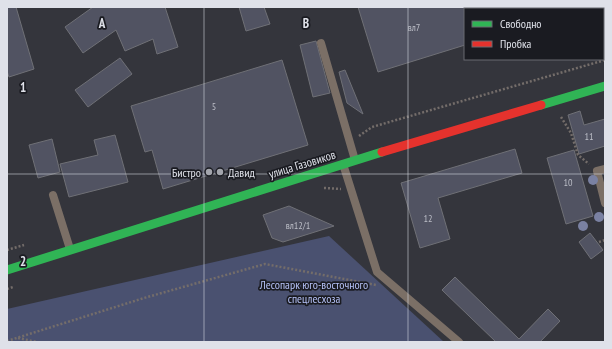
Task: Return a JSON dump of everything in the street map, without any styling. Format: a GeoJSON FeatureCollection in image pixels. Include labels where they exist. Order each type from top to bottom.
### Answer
{"type":"FeatureCollection","features":[{"type":"Feature","properties":{"kind":"street","name":"улица Газовиков"},"geometry":{"type":"LineString","coordinates":[[7,270],[343,163],[605,86]]}},
{"type":"Feature","properties":{"kind":"lane"},"geometry":{"type":"LineString","coordinates":[[321,44],[355,160]]}},
{"type":"Feature","properties":{"kind":"lane"},"geometry":{"type":"LineString","coordinates":[[343,163],[377,272],[459,342]]}},
{"type":"Feature","properties":{"kind":"lane"},"geometry":{"type":"LineString","coordinates":[[601,170],[605,203]]}},
{"type":"Feature","properties":{"kind":"lane"},"geometry":{"type":"LineString","coordinates":[[53,195],[70,249]]}},
{"type":"Feature","properties":{"kind":"path"},"geometry":{"type":"LineString","coordinates":[[372,127],[605,60]]}},
{"type":"Feature","properties":{"kind":"path"},"geometry":{"type":"LineString","coordinates":[[559,115],[571,133],[578,155],[601,170]]}},
{"type":"Feature","properties":{"kind":"path"},"geometry":{"type":"LineString","coordinates":[[599,242],[605,240]]}},
{"type":"Feature","properties":{"kind":"path"},"geometry":{"type":"LineString","coordinates":[[7,341],[144,298],[265,264],[381,286]]}},
{"type":"Feature","properties":{"kind":"path"},"geometry":{"type":"LineString","coordinates":[[17,337],[37,342]]}},
{"type":"Feature","properties":{"kind":"green space","name":"Лесопарк юго-восточного спецлесхоза"},"geometry":{"type":"Polygon","coordinates":[[[329,236],[444,342],[7,342],[7,309],[329,236]]]}},
{"type":"Feature","properties":{"kind":"building"},"geometry":{"type":"Polygon","coordinates":[[[7,7],[16,7],[34,69],[9,77],[7,71],[7,7]]]}},
{"type":"Feature","properties":{"kind":"building"},"geometry":{"type":"Polygon","coordinates":[[[93,7],[165,7],[178,47],[157,54],[153,39],[125,51],[116,30],[83,53],[65,27],[93,7]]]}},
{"type":"Feature","properties":{"kind":"building"},"geometry":{"type":"Polygon","coordinates":[[[239,7],[264,7],[270,24],[246,31],[239,7]]]}},
{"type":"Feature","properties":{"kind":"building"},"geometry":{"type":"Polygon","coordinates":[[[358,7],[465,7],[464,45],[378,72],[358,7]]]}},
{"type":"Feature","properties":{"kind":"building"},"geometry":{"type":"Polygon","coordinates":[[[316,41],[330,93],[313,97],[300,45],[316,41]]]}},
{"type":"Feature","properties":{"kind":"building"},"geometry":{"type":"Polygon","coordinates":[[[120,58],[132,74],[88,107],[75,90],[120,58]]]}},
{"type":"Feature","properties":{"kind":"building"},"geometry":{"type":"Polygon","coordinates":[[[282,60],[308,145],[163,189],[152,150],[145,152],[131,106],[282,60]]]}},
{"type":"Feature","properties":{"kind":"building"},"geometry":{"type":"Polygon","coordinates":[[[345,70],[363,114],[347,103],[339,72],[345,70]]]}},
{"type":"Feature","properties":{"kind":"building"},"geometry":{"type":"Polygon","coordinates":[[[580,111],[584,125],[605,119],[605,146],[579,154],[568,115],[580,111]]]}},
{"type":"Feature","properties":{"kind":"building"},"geometry":{"type":"Polygon","coordinates":[[[115,135],[128,182],[69,197],[60,164],[98,155],[94,140],[115,135]]]}},
{"type":"Feature","properties":{"kind":"building"},"geometry":{"type":"Polygon","coordinates":[[[52,139],[60,172],[38,178],[29,145],[52,139]]]}},
{"type":"Feature","properties":{"kind":"building"},"geometry":{"type":"Polygon","coordinates":[[[515,149],[522,173],[438,198],[450,239],[420,248],[401,183],[515,149]]]}},
{"type":"Feature","properties":{"kind":"building"},"geometry":{"type":"Polygon","coordinates":[[[574,150],[593,216],[566,224],[547,158],[574,150]]]}},
{"type":"Feature","properties":{"kind":"building"},"geometry":{"type":"Polygon","coordinates":[[[289,206],[334,226],[283,242],[272,238],[263,215],[289,206]]]}},
{"type":"Feature","properties":{"kind":"building"},"geometry":{"type":"Polygon","coordinates":[[[590,233],[603,250],[591,259],[579,242],[590,233]]]}},
{"type":"Feature","properties":{"kind":"building"},"geometry":{"type":"Polygon","coordinates":[[[455,277],[519,339],[548,309],[560,321],[540,342],[496,342],[442,290],[455,277]]]}},
{"type":"Feature","properties":{"kind":"traffic: fast"},"geometry":{"type":"LineString","coordinates":[[541,105],[605,86]]}},
{"type":"Feature","properties":{"kind":"traffic: fast"},"geometry":{"type":"LineString","coordinates":[[7,270],[382,152]]}},
{"type":"Feature","properties":{"kind":"traffic: jam"},"geometry":{"type":"LineString","coordinates":[[382,152],[541,105]]}},
{"type":"Feature","properties":{"kind":"place","name":"Бистро"},"geometry":{"type":"Point","coordinates":[209,172]}},
{"type":"Feature","properties":{"kind":"place","name":"Давид"},"geometry":{"type":"Point","coordinates":[220,172]}}]}
